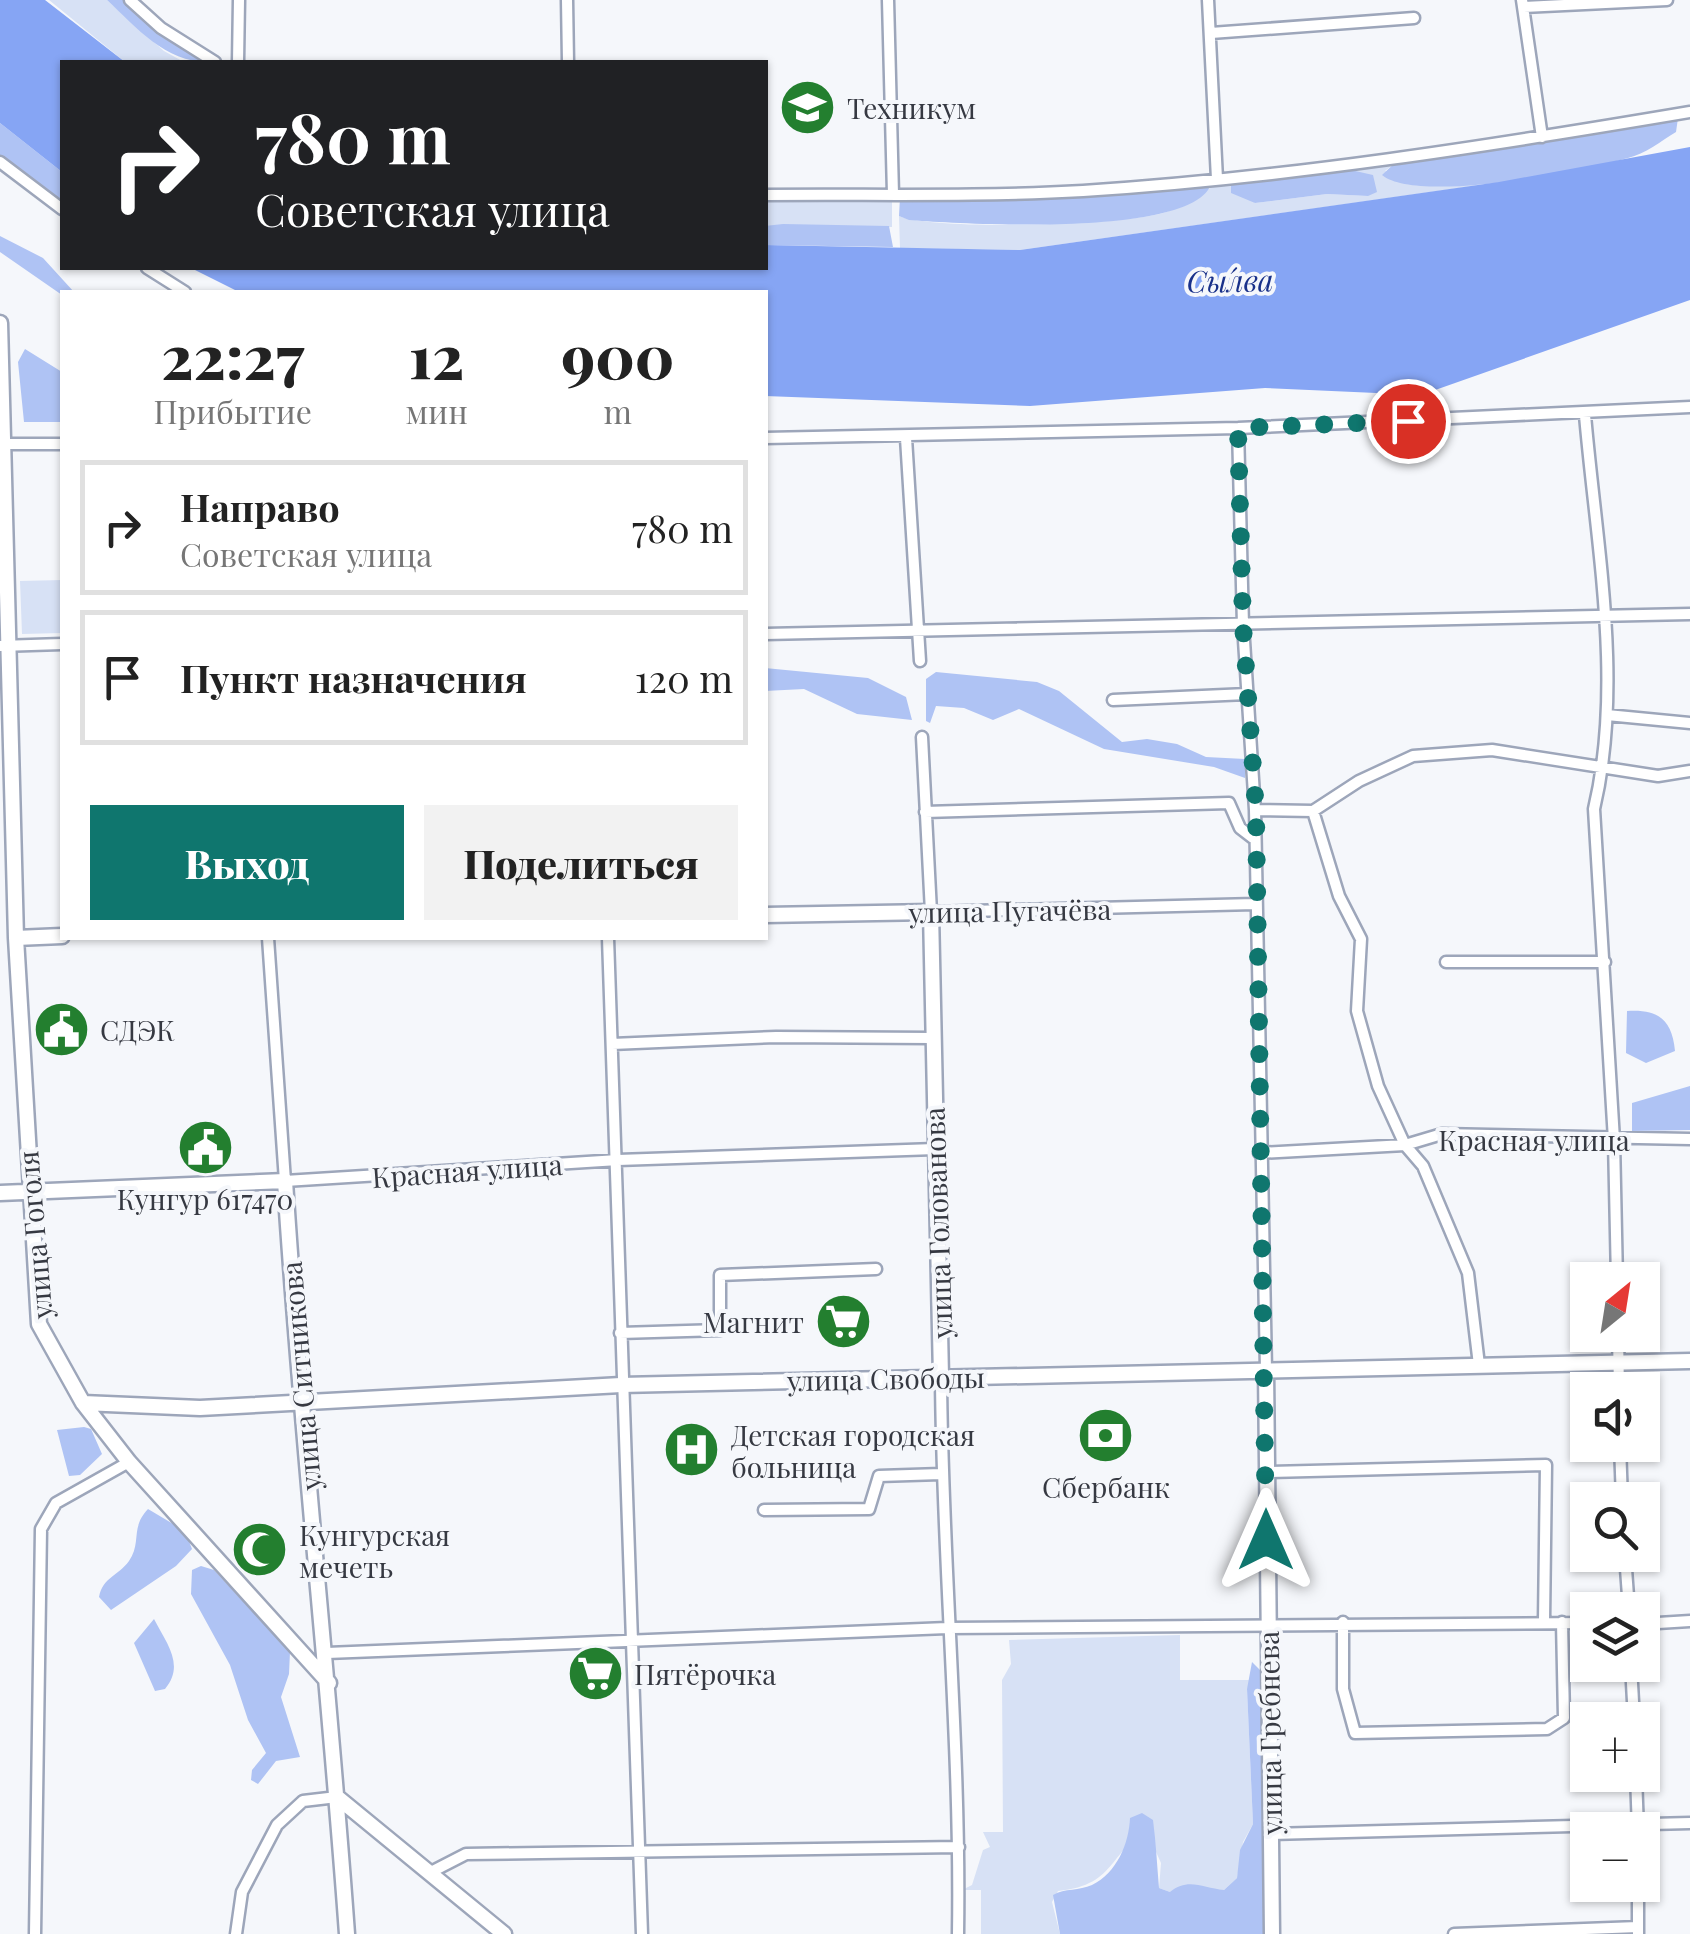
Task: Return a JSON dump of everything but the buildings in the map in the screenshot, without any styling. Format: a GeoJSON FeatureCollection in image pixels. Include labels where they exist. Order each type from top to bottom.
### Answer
{"type":"FeatureCollection","features":[{"type":"Feature","properties":{"kind":"street"},"geometry":{"type":"LineString","coordinates":[[130,0],[161,28],[212,60]]}},
{"type":"Feature","properties":{"kind":"street"},"geometry":{"type":"LineString","coordinates":[[238,60],[239,0]]}},
{"type":"Feature","properties":{"kind":"street"},"geometry":{"type":"LineString","coordinates":[[567,0],[568,60]]}},
{"type":"Feature","properties":{"kind":"street"},"geometry":{"type":"LineString","coordinates":[[888,0],[893,194]]}},
{"type":"Feature","properties":{"kind":"street"},"geometry":{"type":"LineString","coordinates":[[1208,0],[1217,178]]}},
{"type":"Feature","properties":{"kind":"street"},"geometry":{"type":"LineString","coordinates":[[1542,137],[1523,4],[1666,0]]}},
{"type":"Feature","properties":{"kind":"street"},"geometry":{"type":"LineString","coordinates":[[1210,34],[1414,18]]}},
{"type":"Feature","properties":{"kind":"street"},"geometry":{"type":"LineString","coordinates":[[768,196],[1081,191],[1542,137],[1690,112]]}},
{"type":"Feature","properties":{"kind":"street"},"geometry":{"type":"LineString","coordinates":[[0,162],[60,207]]}},
{"type":"Feature","properties":{"kind":"street"},"geometry":{"type":"LineString","coordinates":[[151,270],[182,290]]}},
{"type":"Feature","properties":{"kind":"street","name":"улица Гоголя"},"geometry":{"type":"LineString","coordinates":[[0,323],[8,938],[39,1324],[83,1403],[129,1462],[329,1683]]}},
{"type":"Feature","properties":{"kind":"street"},"geometry":{"type":"LineString","coordinates":[[768,438],[1238,428],[1586,415],[1690,407]]}},
{"type":"Feature","properties":{"kind":"street"},"geometry":{"type":"LineString","coordinates":[[1586,415],[1607,715],[1604,766],[1594,809],[1614,1140],[1617,1262]]}},
{"type":"Feature","properties":{"kind":"street","name":"улица Гребнева"},"geometry":{"type":"LineString","coordinates":[[1238,428],[1243,625],[1256,810],[1253,838],[1266,1370],[1272,1934]]}},
{"type":"Feature","properties":{"kind":"street"},"geometry":{"type":"LineString","coordinates":[[906,438],[920,661]]}},
{"type":"Feature","properties":{"kind":"street"},"geometry":{"type":"LineString","coordinates":[[0,444],[60,444]]}},
{"type":"Feature","properties":{"kind":"street"},"geometry":{"type":"LineString","coordinates":[[768,634],[1690,614]]}},
{"type":"Feature","properties":{"kind":"street"},"geometry":{"type":"LineString","coordinates":[[4,646],[60,644]]}},
{"type":"Feature","properties":{"kind":"street"},"geometry":{"type":"LineString","coordinates":[[1113,700],[1248,694]]}},
{"type":"Feature","properties":{"kind":"street"},"geometry":{"type":"LineString","coordinates":[[1607,715],[1690,723]]}},
{"type":"Feature","properties":{"kind":"street","name":"улица Голованова"},"geometry":{"type":"LineString","coordinates":[[922,737],[931,912],[941,1474],[959,1848],[958,1934]]}},
{"type":"Feature","properties":{"kind":"street"},"geometry":{"type":"LineString","coordinates":[[1256,810],[1312,811],[1359,781],[1414,756],[1492,750],[1658,776],[1690,771]]}},
{"type":"Feature","properties":{"kind":"street"},"geometry":{"type":"LineString","coordinates":[[925,812],[1229,802],[1240,828],[1253,838]]}},
{"type":"Feature","properties":{"kind":"street"},"geometry":{"type":"LineString","coordinates":[[1312,811],[1339,896],[1361,939],[1357,1011],[1378,1086],[1405,1145],[1423,1166],[1468,1273],[1479,1366]]}},
{"type":"Feature","properties":{"kind":"street","name":"улица Пугачёва"},"geometry":{"type":"LineString","coordinates":[[768,915],[1255,904]]}},
{"type":"Feature","properties":{"kind":"street"},"geometry":{"type":"LineString","coordinates":[[8,938],[60,936]]}},
{"type":"Feature","properties":{"kind":"street","name":"улица Ситникова"},"geometry":{"type":"LineString","coordinates":[[268,940],[300,1403],[327,1653],[346,1934]]}},
{"type":"Feature","properties":{"kind":"street"},"geometry":{"type":"LineString","coordinates":[[608,940],[642,1934]]}},
{"type":"Feature","properties":{"kind":"street"},"geometry":{"type":"LineString","coordinates":[[1446,962],[1605,962]]}},
{"type":"Feature","properties":{"kind":"street"},"geometry":{"type":"LineString","coordinates":[[612,1044],[776,1036],[932,1038]]}},
{"type":"Feature","properties":{"kind":"street","name":"Красная улица"},"geometry":{"type":"LineString","coordinates":[[1259,1152],[1405,1145],[1442,1134],[1690,1139]]}},
{"type":"Feature","properties":{"kind":"street","name":"Красная улица"},"geometry":{"type":"LineString","coordinates":[[0,1193],[286,1181],[618,1160],[935,1149]]}},
{"type":"Feature","properties":{"kind":"street"},"geometry":{"type":"LineString","coordinates":[[620,1334],[720,1330],[720,1275],[876,1269]]}},
{"type":"Feature","properties":{"kind":"street"},"geometry":{"type":"LineString","coordinates":[[1618,1352],[1618,1372]]}},
{"type":"Feature","properties":{"kind":"street","name":"улица Свободы"},"geometry":{"type":"LineString","coordinates":[[83,1403],[200,1408],[621,1385],[1690,1361]]}},
{"type":"Feature","properties":{"kind":"street"},"geometry":{"type":"LineString","coordinates":[[35,1934],[34,1763],[41,1529],[56,1502],[129,1462]]}},
{"type":"Feature","properties":{"kind":"street"},"geometry":{"type":"LineString","coordinates":[[1266,1472],[1546,1465],[1544,1621]]}},
{"type":"Feature","properties":{"kind":"street"},"geometry":{"type":"LineString","coordinates":[[764,1510],[869,1508],[879,1476],[941,1474]]}},
{"type":"Feature","properties":{"kind":"street"},"geometry":{"type":"LineString","coordinates":[[327,1653],[947,1628],[1267,1629],[1343,1622],[1570,1622]]}},
{"type":"Feature","properties":{"kind":"street"},"geometry":{"type":"LineString","coordinates":[[1343,1622],[1344,1689],[1355,1733],[1546,1729],[1564,1718],[1562,1622]]}},
{"type":"Feature","properties":{"kind":"street"},"geometry":{"type":"LineString","coordinates":[[1660,1623],[1690,1622]]}},
{"type":"Feature","properties":{"kind":"street"},"geometry":{"type":"LineString","coordinates":[[236,1934],[242,1892],[278,1826],[304,1801],[337,1796],[504,1934]]}},
{"type":"Feature","properties":{"kind":"street"},"geometry":{"type":"LineString","coordinates":[[1660,1824],[1690,1823]]}},
{"type":"Feature","properties":{"kind":"street"},"geometry":{"type":"LineString","coordinates":[[1271,1834],[1570,1827]]}},
{"type":"Feature","properties":{"kind":"street"},"geometry":{"type":"LineString","coordinates":[[431,1872],[466,1854],[959,1848]]}},
{"type":"Feature","properties":{"kind":"street"},"geometry":{"type":"LineString","coordinates":[[1454,1934],[1638,1930],[1638,1902]]}},
{"type":"Feature","properties":{"kind":"shaded area"},"geometry":{"type":"Polygon","coordinates":[[[49,0],[107,0],[164,51],[180,60],[123,60],[49,0]]]}},
{"type":"Feature","properties":{"kind":"shaded area"},"geometry":{"type":"Polygon","coordinates":[[[107,0],[124,0],[157,30],[205,60],[178,56],[141,32],[107,0]]]}},
{"type":"Feature","properties":{"kind":"shaded area"},"geometry":{"type":"Polygon","coordinates":[[[1678,118],[1676,132],[1647,150],[1576,170],[1463,186],[1401,183],[1382,175],[1398,160],[1678,118]]]}},
{"type":"Feature","properties":{"kind":"shaded area"},"geometry":{"type":"Polygon","coordinates":[[[0,123],[60,170],[60,201],[0,158],[0,123]]]}},
{"type":"Feature","properties":{"kind":"shaded area"},"geometry":{"type":"Polygon","coordinates":[[[1398,161],[1385,171],[1432,186],[1480,185],[1020,250],[900,248],[899,216],[988,225],[1110,221],[1163,213],[1231,182],[1255,203],[1327,194],[1368,196],[1342,168],[1398,161]]]}},
{"type":"Feature","properties":{"kind":"shaded area"},"geometry":{"type":"Polygon","coordinates":[[[1342,168],[1373,175],[1377,192],[1368,196],[1327,194],[1255,203],[1231,193],[1231,182],[1342,168]]]}},
{"type":"Feature","properties":{"kind":"shaded area"},"geometry":{"type":"Polygon","coordinates":[[[1211,184],[1195,201],[1163,213],[1121,220],[1022,225],[909,220],[899,216],[900,197],[1211,184]]]}},
{"type":"Feature","properties":{"kind":"shaded area"},"geometry":{"type":"Polygon","coordinates":[[[892,196],[892,227],[768,226],[768,200],[892,196]]]}},
{"type":"Feature","properties":{"kind":"shaded area"},"geometry":{"type":"Polygon","coordinates":[[[768,226],[889,226],[893,247],[768,245],[768,226]]]}},
{"type":"Feature","properties":{"kind":"shaded area"},"geometry":{"type":"Polygon","coordinates":[[[0,236],[43,258],[72,290],[60,290],[60,294],[0,252],[0,236]]]}},
{"type":"Feature","properties":{"kind":"shaded area"},"geometry":{"type":"Polygon","coordinates":[[[25,349],[60,371],[60,422],[24,422],[18,362],[25,349]]]}},
{"type":"Feature","properties":{"kind":"shaded area"},"geometry":{"type":"Polygon","coordinates":[[[60,580],[60,633],[22,634],[20,581],[60,580]]]}},
{"type":"Feature","properties":{"kind":"shaded area"},"geometry":{"type":"Polygon","coordinates":[[[768,668],[868,678],[906,697],[912,720],[857,714],[804,689],[768,691],[768,668]]]}},
{"type":"Feature","properties":{"kind":"shaded area"},"geometry":{"type":"Polygon","coordinates":[[[936,672],[1037,682],[1059,691],[1122,742],[1147,739],[1177,744],[1206,757],[1245,759],[1245,778],[1214,767],[1104,749],[1019,709],[993,720],[964,708],[936,706],[930,723],[926,721],[926,679],[936,672]]]}},
{"type":"Feature","properties":{"kind":"shaded area"},"geometry":{"type":"Polygon","coordinates":[[[1627,1011],[1648,1012],[1662,1019],[1671,1031],[1675,1051],[1646,1063],[1626,1053],[1627,1011]]]}},
{"type":"Feature","properties":{"kind":"shaded area"},"geometry":{"type":"Polygon","coordinates":[[[1690,1086],[1690,1130],[1632,1131],[1632,1103],[1690,1086]]]}},
{"type":"Feature","properties":{"kind":"shaded area"},"geometry":{"type":"Polygon","coordinates":[[[91,1429],[102,1454],[80,1475],[69,1476],[57,1430],[91,1429]]]}},
{"type":"Feature","properties":{"kind":"shaded area"},"geometry":{"type":"Polygon","coordinates":[[[148,1509],[185,1531],[192,1549],[176,1566],[111,1610],[99,1597],[101,1590],[129,1561],[139,1522],[148,1509]]]}},
{"type":"Feature","properties":{"kind":"shaded area"},"geometry":{"type":"Polygon","coordinates":[[[201,1566],[214,1570],[290,1652],[289,1674],[281,1697],[300,1757],[276,1761],[258,1784],[251,1780],[252,1770],[266,1753],[248,1720],[230,1665],[191,1594],[192,1570],[201,1566]]]}},
{"type":"Feature","properties":{"kind":"shaded area"},"geometry":{"type":"Polygon","coordinates":[[[154,1619],[174,1663],[165,1689],[155,1691],[134,1643],[154,1619]]]}},
{"type":"Feature","properties":{"kind":"shaded area"},"geometry":{"type":"Polygon","coordinates":[[[1180,1635],[1180,1680],[1252,1680],[1247,1689],[1253,1824],[1243,1842],[1237,1878],[1224,1890],[1170,1892],[1159,1888],[1161,1863],[1153,1845],[1154,1828],[1128,1845],[1093,1881],[1058,1891],[1052,1902],[1060,1934],[981,1934],[981,1890],[962,1890],[972,1885],[983,1850],[990,1847],[983,1832],[1003,1832],[1002,1680],[1011,1664],[1009,1640],[1180,1635]]]}},
{"type":"Feature","properties":{"kind":"shaded area"},"geometry":{"type":"Polygon","coordinates":[[[1252,1662],[1260,1670],[1268,1934],[1060,1934],[1053,1895],[1101,1880],[1124,1847],[1130,1818],[1142,1813],[1153,1820],[1159,1888],[1170,1892],[1189,1884],[1224,1890],[1237,1878],[1240,1850],[1253,1824],[1247,1689],[1252,1662]]]}},
{"type":"Feature","properties":{"kind":"water"},"geometry":{"type":"Polygon","coordinates":[[[0,0],[45,0],[122,60],[60,60],[60,170],[0,123],[0,0]]]}},
{"type":"Feature","properties":{"kind":"water","name":"Сы́лва"},"geometry":{"type":"Polygon","coordinates":[[[1690,147],[1690,300],[1421,395],[1265,388],[1030,406],[768,396],[768,290],[235,290],[195,270],[768,270],[768,245],[1020,250],[1499,182],[1690,147]]]}},
{"type":"Feature","properties":{"kind":"place","name":"Техникум"},"geometry":{"type":"Point","coordinates":[808,107]}},
{"type":"Feature","properties":{"kind":"place","name":"СДЭК"},"geometry":{"type":"Point","coordinates":[61,1029]}},
{"type":"Feature","properties":{"kind":"place","name":"Кунгур 617470"},"geometry":{"type":"Point","coordinates":[205,1147]}},
{"type":"Feature","properties":{"kind":"place","name":"Магнит"},"geometry":{"type":"Point","coordinates":[843,1321]}},
{"type":"Feature","properties":{"kind":"place","name":"Сбербанк"},"geometry":{"type":"Point","coordinates":[1106,1435]}},
{"type":"Feature","properties":{"kind":"place","name":"Детская городская больница"},"geometry":{"type":"Point","coordinates":[692,1450]}},
{"type":"Feature","properties":{"kind":"place","name":"Кунгурская мечеть"},"geometry":{"type":"Point","coordinates":[260,1550]}},
{"type":"Feature","properties":{"kind":"place","name":"Пятёрочка"},"geometry":{"type":"Point","coordinates":[595,1673]}},
{"type":"Feature","properties":{"kind":"route"},"geometry":{"type":"LineString","coordinates":[[1266,1540],[1266,1370],[1253,838],[1256,810],[1243,625],[1238,428],[1408,421]]}}]}
